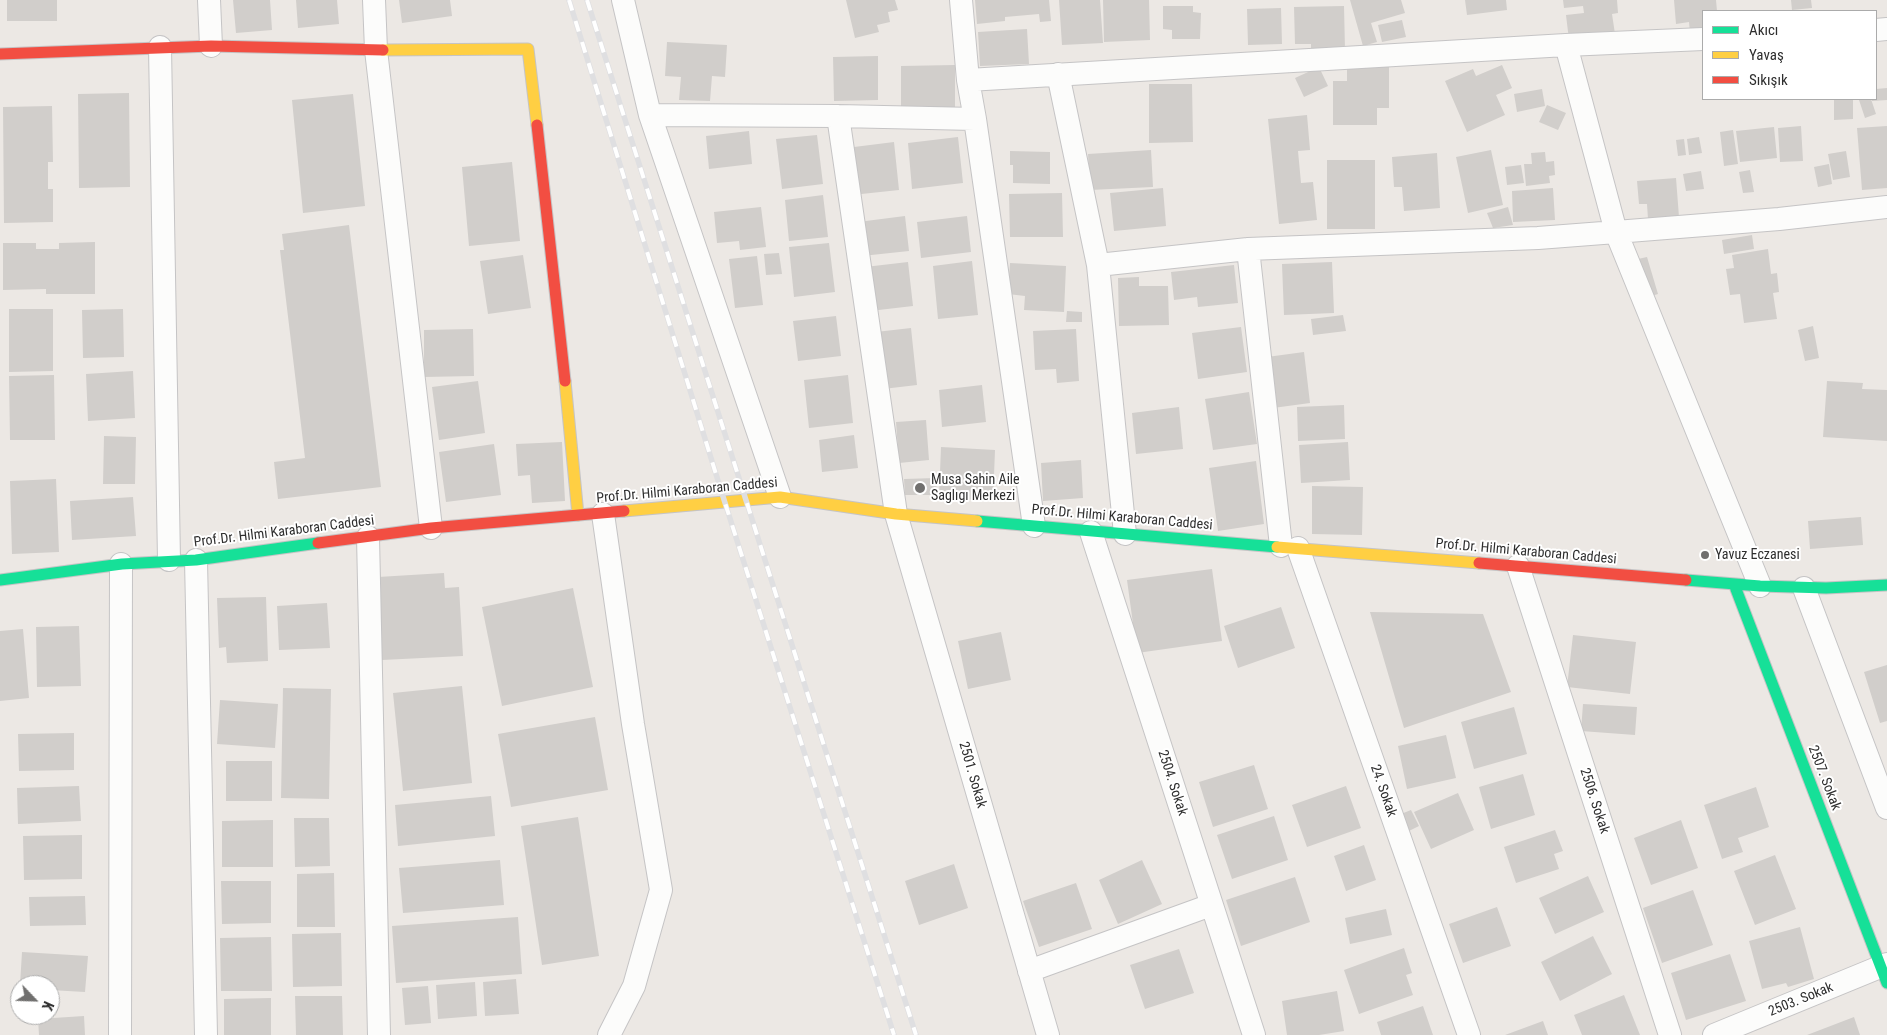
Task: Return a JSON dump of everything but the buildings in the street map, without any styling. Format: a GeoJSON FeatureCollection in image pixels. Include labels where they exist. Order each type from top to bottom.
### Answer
{"type":"FeatureCollection","features":[{"type":"Feature","properties":{"kind":"street"},"geometry":{"type":"LineString","coordinates":[[209,0],[211,46]]}},
{"type":"Feature","properties":{"kind":"street"},"geometry":{"type":"LineString","coordinates":[[374,0],[376,50],[431,528]]}},
{"type":"Feature","properties":{"kind":"street"},"geometry":{"type":"LineString","coordinates":[[623,0],[650,116],[780,497]]}},
{"type":"Feature","properties":{"kind":"street"},"geometry":{"type":"LineString","coordinates":[[961,0],[968,80],[1034,526]]}},
{"type":"Feature","properties":{"kind":"street"},"geometry":{"type":"LineString","coordinates":[[968,80],[1566,45],[1702,39]]}},
{"type":"Feature","properties":{"kind":"street"},"geometry":{"type":"LineString","coordinates":[[1566,45],[1616,232],[1760,586]]}},
{"type":"Feature","properties":{"kind":"street"},"geometry":{"type":"LineString","coordinates":[[0,54],[211,46],[376,50],[528,49],[555,282],[578,515]]}},
{"type":"Feature","properties":{"kind":"street"},"geometry":{"type":"LineString","coordinates":[[160,47],[169,560]]}},
{"type":"Feature","properties":{"kind":"street"},"geometry":{"type":"LineString","coordinates":[[1058,74],[1098,265],[1125,534]]}},
{"type":"Feature","properties":{"kind":"street"},"geometry":{"type":"LineString","coordinates":[[650,116],[838,116],[975,119]]}},
{"type":"Feature","properties":{"kind":"street","name":"2501. Sokak"},"geometry":{"type":"LineString","coordinates":[[838,116],[896,514],[1048,1035]]}},
{"type":"Feature","properties":{"kind":"street"},"geometry":{"type":"LineString","coordinates":[[1098,265],[1248,249],[1538,238],[1779,219],[1887,207]]}},
{"type":"Feature","properties":{"kind":"street","name":"24. Sokak"},"geometry":{"type":"LineString","coordinates":[[1248,249],[1290,547],[1469,1035]]}},
{"type":"Feature","properties":{"kind":"street","name":"Prof.Dr. Hilmi Karaboran Caddesi"},"geometry":{"type":"LineString","coordinates":[[0,580],[121,564],[196,560],[431,528],[780,497],[896,514],[1091,532],[1734,584],[1804,588],[1887,585]]}},
{"type":"Feature","properties":{"kind":"street"},"geometry":{"type":"LineString","coordinates":[[603,514],[633,724],[661,890],[634,986],[610,1035]]}},
{"type":"Feature","properties":{"kind":"street","name":"2504. Sokak"},"geometry":{"type":"LineString","coordinates":[[1091,532],[1254,1035]]}},
{"type":"Feature","properties":{"kind":"street"},"geometry":{"type":"LineString","coordinates":[[368,537],[379,1035]]}},
{"type":"Feature","properties":{"kind":"street"},"geometry":{"type":"LineString","coordinates":[[196,560],[206,1035]]}},
{"type":"Feature","properties":{"kind":"street"},"geometry":{"type":"LineString","coordinates":[[120,1035],[121,564]]}},
{"type":"Feature","properties":{"kind":"street","name":"2506. Sokak"},"geometry":{"type":"LineString","coordinates":[[1518,566],[1670,1035]]}},
{"type":"Feature","properties":{"kind":"street","name":"2507. Sokak"},"geometry":{"type":"LineString","coordinates":[[1734,584],[1885,971]]}},
{"type":"Feature","properties":{"kind":"street"},"geometry":{"type":"LineString","coordinates":[[1804,588],[1887,808]]}},
{"type":"Feature","properties":{"kind":"street"},"geometry":{"type":"LineString","coordinates":[[1029,972],[1211,905]]}},
{"type":"Feature","properties":{"kind":"street","name":"2503. Sokak"},"geometry":{"type":"LineString","coordinates":[[1714,1035],[1885,971]]}},
{"type":"Feature","properties":{"kind":"railway"},"geometry":{"type":"LineString","coordinates":[[569,0],[720,487],[894,1035]]}},
{"type":"Feature","properties":{"kind":"railway"},"geometry":{"type":"LineString","coordinates":[[587,0],[916,1035]]}},
{"type":"Feature","properties":{"kind":"traffic: fast"},"geometry":{"type":"LineString","coordinates":[[977,521],[1277,547]]}},
{"type":"Feature","properties":{"kind":"traffic: fast"},"geometry":{"type":"LineString","coordinates":[[0,580],[122,564],[196,560],[318,543]]}},
{"type":"Feature","properties":{"kind":"traffic: fast"},"geometry":{"type":"LineString","coordinates":[[1686,580],[1760,586],[1826,588],[1887,585]]}},
{"type":"Feature","properties":{"kind":"traffic: fast"},"geometry":{"type":"LineString","coordinates":[[1734,584],[1887,983]]}},
{"type":"Feature","properties":{"kind":"traffic: slow"},"geometry":{"type":"LineString","coordinates":[[383,50],[528,49],[537,125]]}},
{"type":"Feature","properties":{"kind":"traffic: slow"},"geometry":{"type":"LineString","coordinates":[[565,381],[578,515]]}},
{"type":"Feature","properties":{"kind":"traffic: slow"},"geometry":{"type":"LineString","coordinates":[[624,511],[780,497],[896,514],[977,521]]}},
{"type":"Feature","properties":{"kind":"traffic: slow"},"geometry":{"type":"LineString","coordinates":[[1277,547],[1479,563]]}},
{"type":"Feature","properties":{"kind":"traffic: jam"},"geometry":{"type":"LineString","coordinates":[[0,54],[211,46],[383,50]]}},
{"type":"Feature","properties":{"kind":"traffic: jam"},"geometry":{"type":"LineString","coordinates":[[537,125],[565,381]]}},
{"type":"Feature","properties":{"kind":"traffic: jam"},"geometry":{"type":"LineString","coordinates":[[318,543],[431,528],[624,511]]}},
{"type":"Feature","properties":{"kind":"traffic: jam"},"geometry":{"type":"LineString","coordinates":[[1479,563],[1686,580]]}},
{"type":"Feature","properties":{"kind":"place","name":"Musa Sahin Aile Saglıgı Merkezi"},"geometry":{"type":"Point","coordinates":[920,488]}},
{"type":"Feature","properties":{"kind":"place","name":"Yavuz Eczanesi"},"geometry":{"type":"Point","coordinates":[1705,555]}}]}
